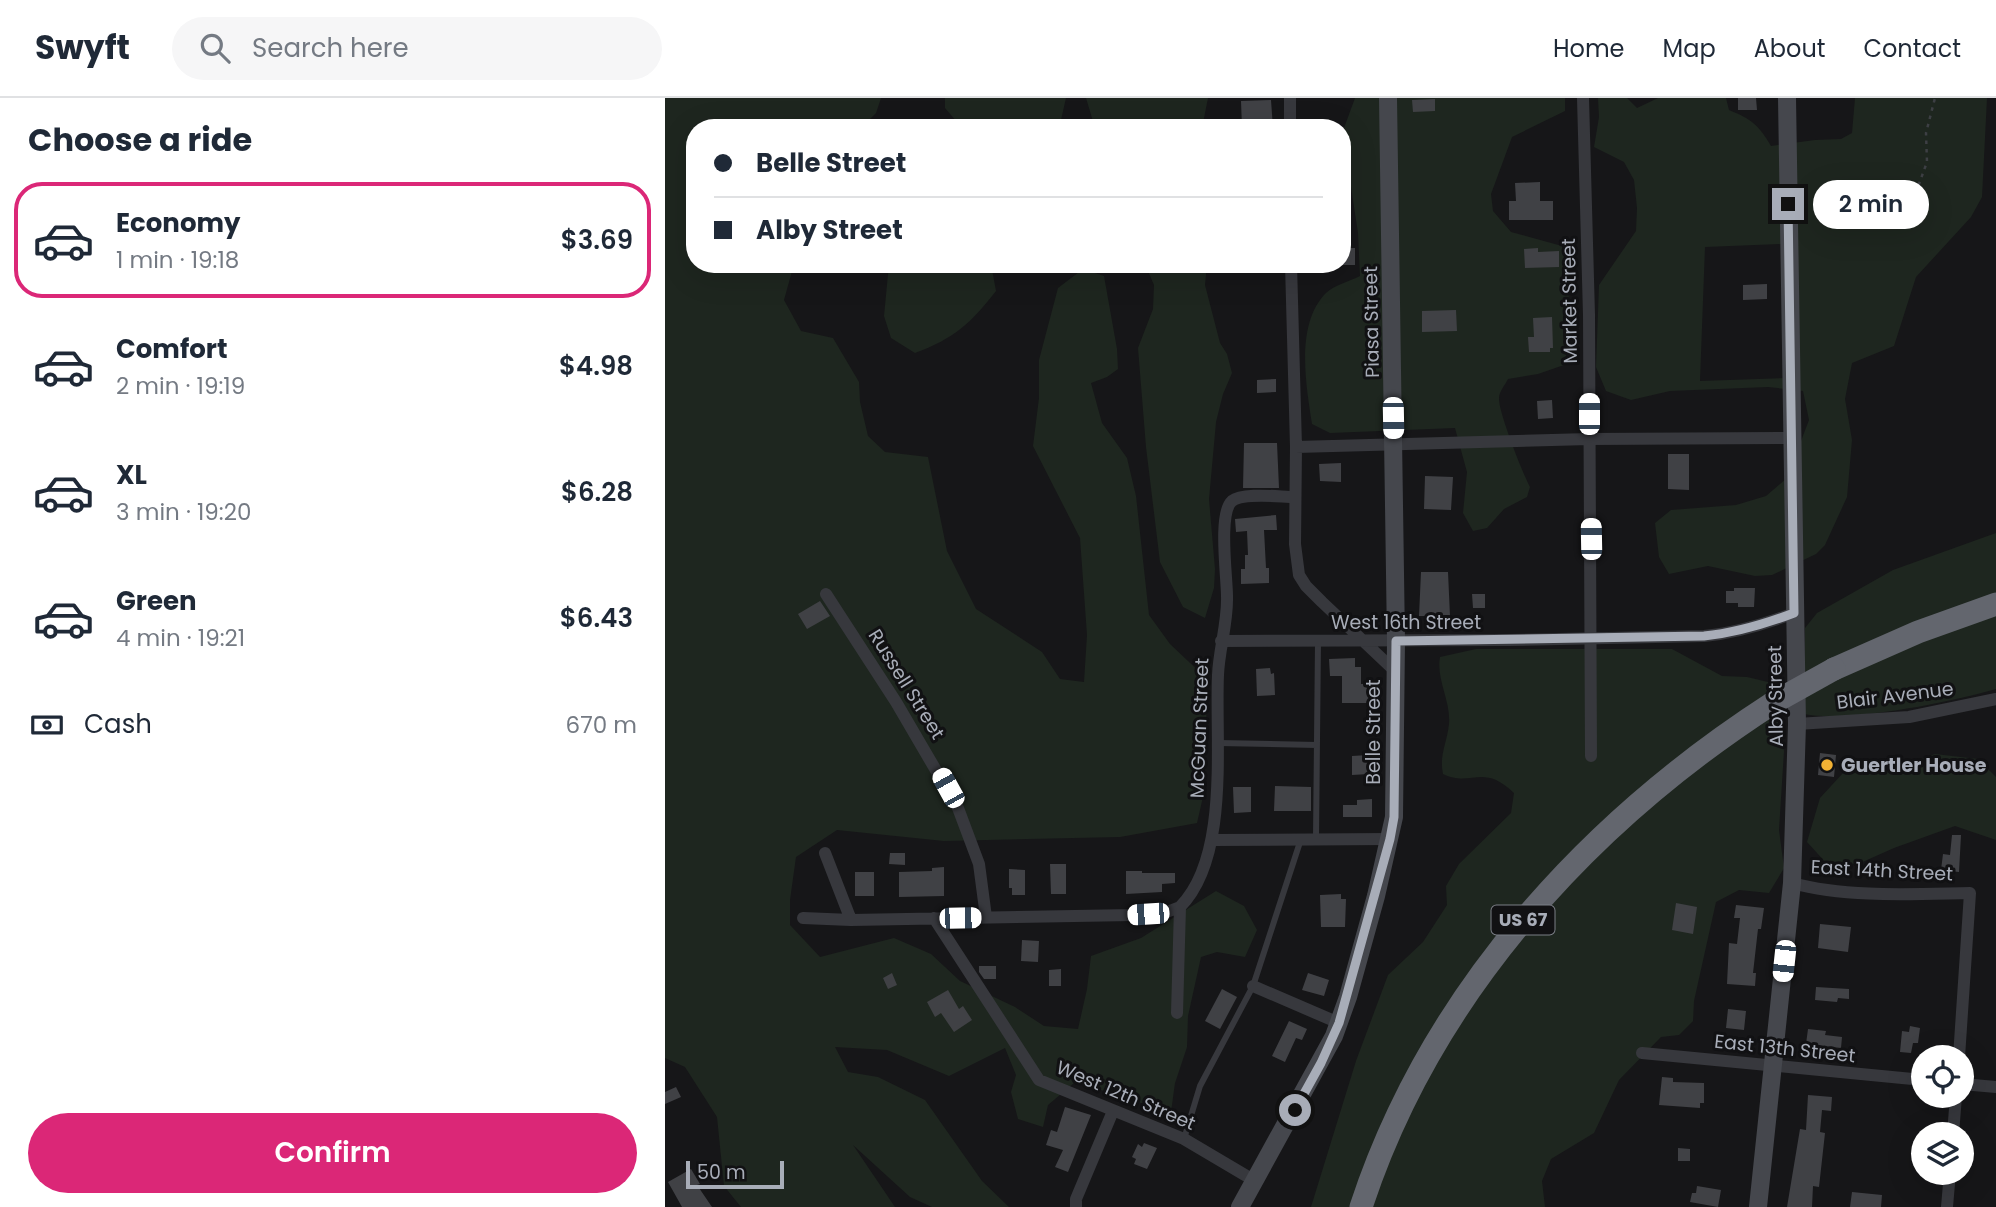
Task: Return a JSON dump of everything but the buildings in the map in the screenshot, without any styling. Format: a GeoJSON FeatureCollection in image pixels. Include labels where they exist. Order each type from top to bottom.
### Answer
{"type":"FeatureCollection","features":[{"type":"Feature","properties":{"kind":"highway","name":"US 67"},"geometry":{"type":"LineString","coordinates":[[1361,1207],[1386,1139],[1427,1057],[1455,1011],[1510,935],[1571,866],[1636,804],[1690,761],[1773,703],[1834,668],[1918,632],[1996,604]]}},
{"type":"Feature","properties":{"kind":"street"},"geometry":{"type":"LineString","coordinates":[[1290,98],[1290,119]]}},
{"type":"Feature","properties":{"kind":"street","name":"Piasa Street"},"geometry":{"type":"LineString","coordinates":[[1388,98],[1395,671]]}},
{"type":"Feature","properties":{"kind":"street","name":"Market Street"},"geometry":{"type":"LineString","coordinates":[[1583,98],[1589,315],[1591,756]]}},
{"type":"Feature","properties":{"kind":"street","name":"Alby Street"},"geometry":{"type":"LineString","coordinates":[[1758,1207],[1792,883],[1797,724],[1787,98]]}},
{"type":"Feature","properties":{"kind":"street","name":"Belle Street"},"geometry":{"type":"LineString","coordinates":[[1240,1207],[1321,1063],[1339,1023],[1394,817],[1395,671],[1306,586],[1299,575],[1295,544],[1296,447],[1291,273]]}},
{"type":"Feature","properties":{"kind":"street"},"geometry":{"type":"LineString","coordinates":[[1296,447],[1589,439],[1792,438]]}},
{"type":"Feature","properties":{"kind":"street","name":"McGuan Street"},"geometry":{"type":"LineString","coordinates":[[1180,907],[1190,895],[1200,875],[1215,824],[1221,641],[1227,599],[1224,539],[1229,503],[1239,498],[1295,497]]}},
{"type":"Feature","properties":{"kind":"street","name":"Russell Street"},"geometry":{"type":"LineString","coordinates":[[826,594],[896,702],[958,808],[979,864],[986,917]]}},
{"type":"Feature","properties":{"kind":"street","name":"West 16th Street"},"geometry":{"type":"LineString","coordinates":[[1221,641],[1364,642],[1725,634],[1762,625],[1794,613]]}},
{"type":"Feature","properties":{"kind":"street","name":"Blair Avenue"},"geometry":{"type":"LineString","coordinates":[[1797,724],[1909,717],[1996,699]]}},
{"type":"Feature","properties":{"kind":"street"},"geometry":{"type":"LineString","coordinates":[[1212,840],[1390,839]]}},
{"type":"Feature","properties":{"kind":"street"},"geometry":{"type":"LineString","coordinates":[[825,853],[851,919]]}},
{"type":"Feature","properties":{"kind":"street","name":"East 14th Street"},"geometry":{"type":"LineString","coordinates":[[1792,883],[1851,891],[1971,893],[1960,1045]]}},
{"type":"Feature","properties":{"kind":"street"},"geometry":{"type":"LineString","coordinates":[[803,918],[1133,915],[1164,913],[1180,907],[1177,1013]]}},
{"type":"Feature","properties":{"kind":"street","name":"West 12th Street"},"geometry":{"type":"LineString","coordinates":[[934,918],[1039,1080],[1184,1139],[1255,1181]]}},
{"type":"Feature","properties":{"kind":"street"},"geometry":{"type":"LineString","coordinates":[[1253,986],[1339,1023]]}},
{"type":"Feature","properties":{"kind":"street","name":"East 13th Street"},"geometry":{"type":"LineString","coordinates":[[1642,1053],[1911,1079]]}},
{"type":"Feature","properties":{"kind":"street"},"geometry":{"type":"LineString","coordinates":[[1974,1085],[1996,1087]]}},
{"type":"Feature","properties":{"kind":"street"},"geometry":{"type":"LineString","coordinates":[[1076,1207],[1076,1199],[1113,1111]]}},
{"type":"Feature","properties":{"kind":"street"},"geometry":{"type":"LineString","coordinates":[[1947,1207],[1949,1185]]}},
{"type":"Feature","properties":{"kind":"lane"},"geometry":{"type":"LineString","coordinates":[[1317,838],[1318,642]]}},
{"type":"Feature","properties":{"kind":"lane"},"geometry":{"type":"LineString","coordinates":[[1217,743],[1317,745]]}},
{"type":"Feature","properties":{"kind":"lane"},"geometry":{"type":"LineString","coordinates":[[1184,1139],[1200,1086],[1253,986],[1301,839]]}},
{"type":"Feature","properties":{"kind":"path"},"geometry":{"type":"LineString","coordinates":[[1907,217],[1927,162],[1926,133],[1935,98]]}},
{"type":"Feature","properties":{"kind":"shaded area"},"geometry":{"type":"Polygon","coordinates":[[[665,98],[881,98],[876,113],[870,119],[686,119],[686,273],[792,273],[784,300],[801,331],[833,338],[859,382],[860,402],[868,436],[885,452],[928,457],[947,551],[976,609],[1042,652],[1060,679],[1084,682],[1087,635],[1080,538],[1033,446],[1039,398],[1039,360],[1058,288],[1078,273],[1104,276],[1118,369],[1091,383],[1102,423],[1127,458],[1136,496],[1149,615],[1170,644],[1207,679],[1205,788],[1197,823],[1120,837],[944,841],[837,830],[796,857],[790,900],[790,925],[820,957],[894,938],[931,954],[960,981],[1015,1007],[1044,1026],[1078,1029],[1091,956],[1141,938],[1216,891],[1244,906],[1257,930],[1245,957],[1217,952],[1201,957],[1188,1016],[1187,1047],[1175,1083],[1171,1112],[1074,1083],[1048,1105],[1043,1127],[1018,1119],[1011,1092],[1016,1075],[1005,1048],[949,1076],[887,1050],[835,1047],[848,1072],[878,1077],[925,1100],[982,1181],[1009,1207],[932,1207],[910,1197],[853,1145],[895,1207],[741,1207],[724,1186],[717,1117],[685,1067],[665,1058],[665,98]]]}},
{"type":"Feature","properties":{"kind":"shaded area"},"geometry":{"type":"Polygon","coordinates":[[[945,98],[1066,98],[1061,119],[954,119],[945,108],[945,98]]]}},
{"type":"Feature","properties":{"kind":"shaded area"},"geometry":{"type":"Polygon","coordinates":[[[1086,98],[1208,98],[1204,119],[1092,119],[1086,98]]]}},
{"type":"Feature","properties":{"kind":"shaded area"},"geometry":{"type":"Polygon","coordinates":[[[1355,98],[1565,98],[1565,111],[1512,137],[1491,194],[1493,211],[1511,232],[1562,246],[1567,254],[1560,282],[1571,302],[1573,322],[1564,365],[1538,374],[1508,379],[1500,393],[1500,405],[1507,428],[1530,487],[1527,497],[1504,509],[1487,528],[1473,531],[1463,513],[1467,472],[1455,428],[1330,433],[1312,424],[1305,356],[1310,321],[1316,306],[1326,293],[1360,276],[1358,233],[1351,187],[1351,119],[1347,119],[1355,98]]]}},
{"type":"Feature","properties":{"kind":"shaded area"},"geometry":{"type":"Polygon","coordinates":[[[1598,98],[1627,98],[1637,108],[1658,98],[1726,98],[1729,110],[1754,124],[1771,146],[1841,139],[1852,133],[1855,98],[1987,98],[1982,197],[1971,217],[1916,277],[1894,346],[1852,363],[1845,399],[1852,440],[1847,497],[1825,545],[1816,554],[1772,575],[1755,576],[1708,566],[1669,574],[1659,557],[1655,523],[1671,510],[1736,505],[1766,496],[1787,478],[1809,420],[1803,391],[1768,387],[1670,391],[1631,400],[1606,391],[1596,367],[1599,285],[1636,231],[1637,208],[1634,180],[1624,162],[1594,147],[1599,117],[1598,98]],[[1782,244],[1705,247],[1700,381],[1786,378],[1782,244]]]}},
{"type":"Feature","properties":{"kind":"shaded area"},"geometry":{"type":"Polygon","coordinates":[[[888,273],[993,273],[996,291],[978,312],[961,329],[941,342],[915,353],[891,338],[884,316],[888,273]]]}},
{"type":"Feature","properties":{"kind":"shaded area"},"geometry":{"type":"Polygon","coordinates":[[[1149,273],[1206,273],[1205,285],[1220,343],[1227,354],[1232,373],[1216,422],[1209,499],[1214,588],[1205,618],[1183,607],[1160,562],[1146,447],[1138,348],[1153,309],[1154,285],[1149,273]]]}},
{"type":"Feature","properties":{"kind":"shaded area"},"geometry":{"type":"Polygon","coordinates":[[[1996,533],[1996,689],[1954,700],[1872,713],[1846,716],[1804,714],[1805,628],[1817,613],[1893,570],[1996,533]]]}},
{"type":"Feature","properties":{"kind":"shaded area"},"geometry":{"type":"Polygon","coordinates":[[[1476,649],[1672,649],[1722,676],[1747,677],[1768,682],[1780,723],[1784,751],[1779,830],[1784,868],[1769,893],[1739,890],[1716,902],[1694,1001],[1693,1021],[1679,1035],[1661,1037],[1619,1080],[1594,1133],[1551,1159],[1542,1181],[1545,1207],[1311,1207],[1356,1061],[1388,975],[1423,942],[1447,905],[1446,886],[1459,864],[1511,813],[1514,793],[1503,784],[1485,777],[1462,779],[1443,774],[1442,761],[1449,715],[1440,674],[1440,657],[1476,649]]]}},
{"type":"Feature","properties":{"kind":"shaded area"},"geometry":{"type":"Polygon","coordinates":[[[1935,754],[1978,759],[1996,777],[1996,840],[1955,826],[1858,864],[1828,865],[1807,842],[1820,798],[1843,773],[1885,771],[1935,754]]]}},
{"type":"Feature","properties":{"kind":"place","name":"Guertler House"},"geometry":{"type":"Point","coordinates":[1827,765]}},
{"type":"Feature","properties":{"kind":"route"},"geometry":{"type":"LineString","coordinates":[[1295,1110],[1339,1023],[1390,839],[1394,817],[1396,641],[1704,636],[1762,625],[1794,613],[1788,204]]}}]}
